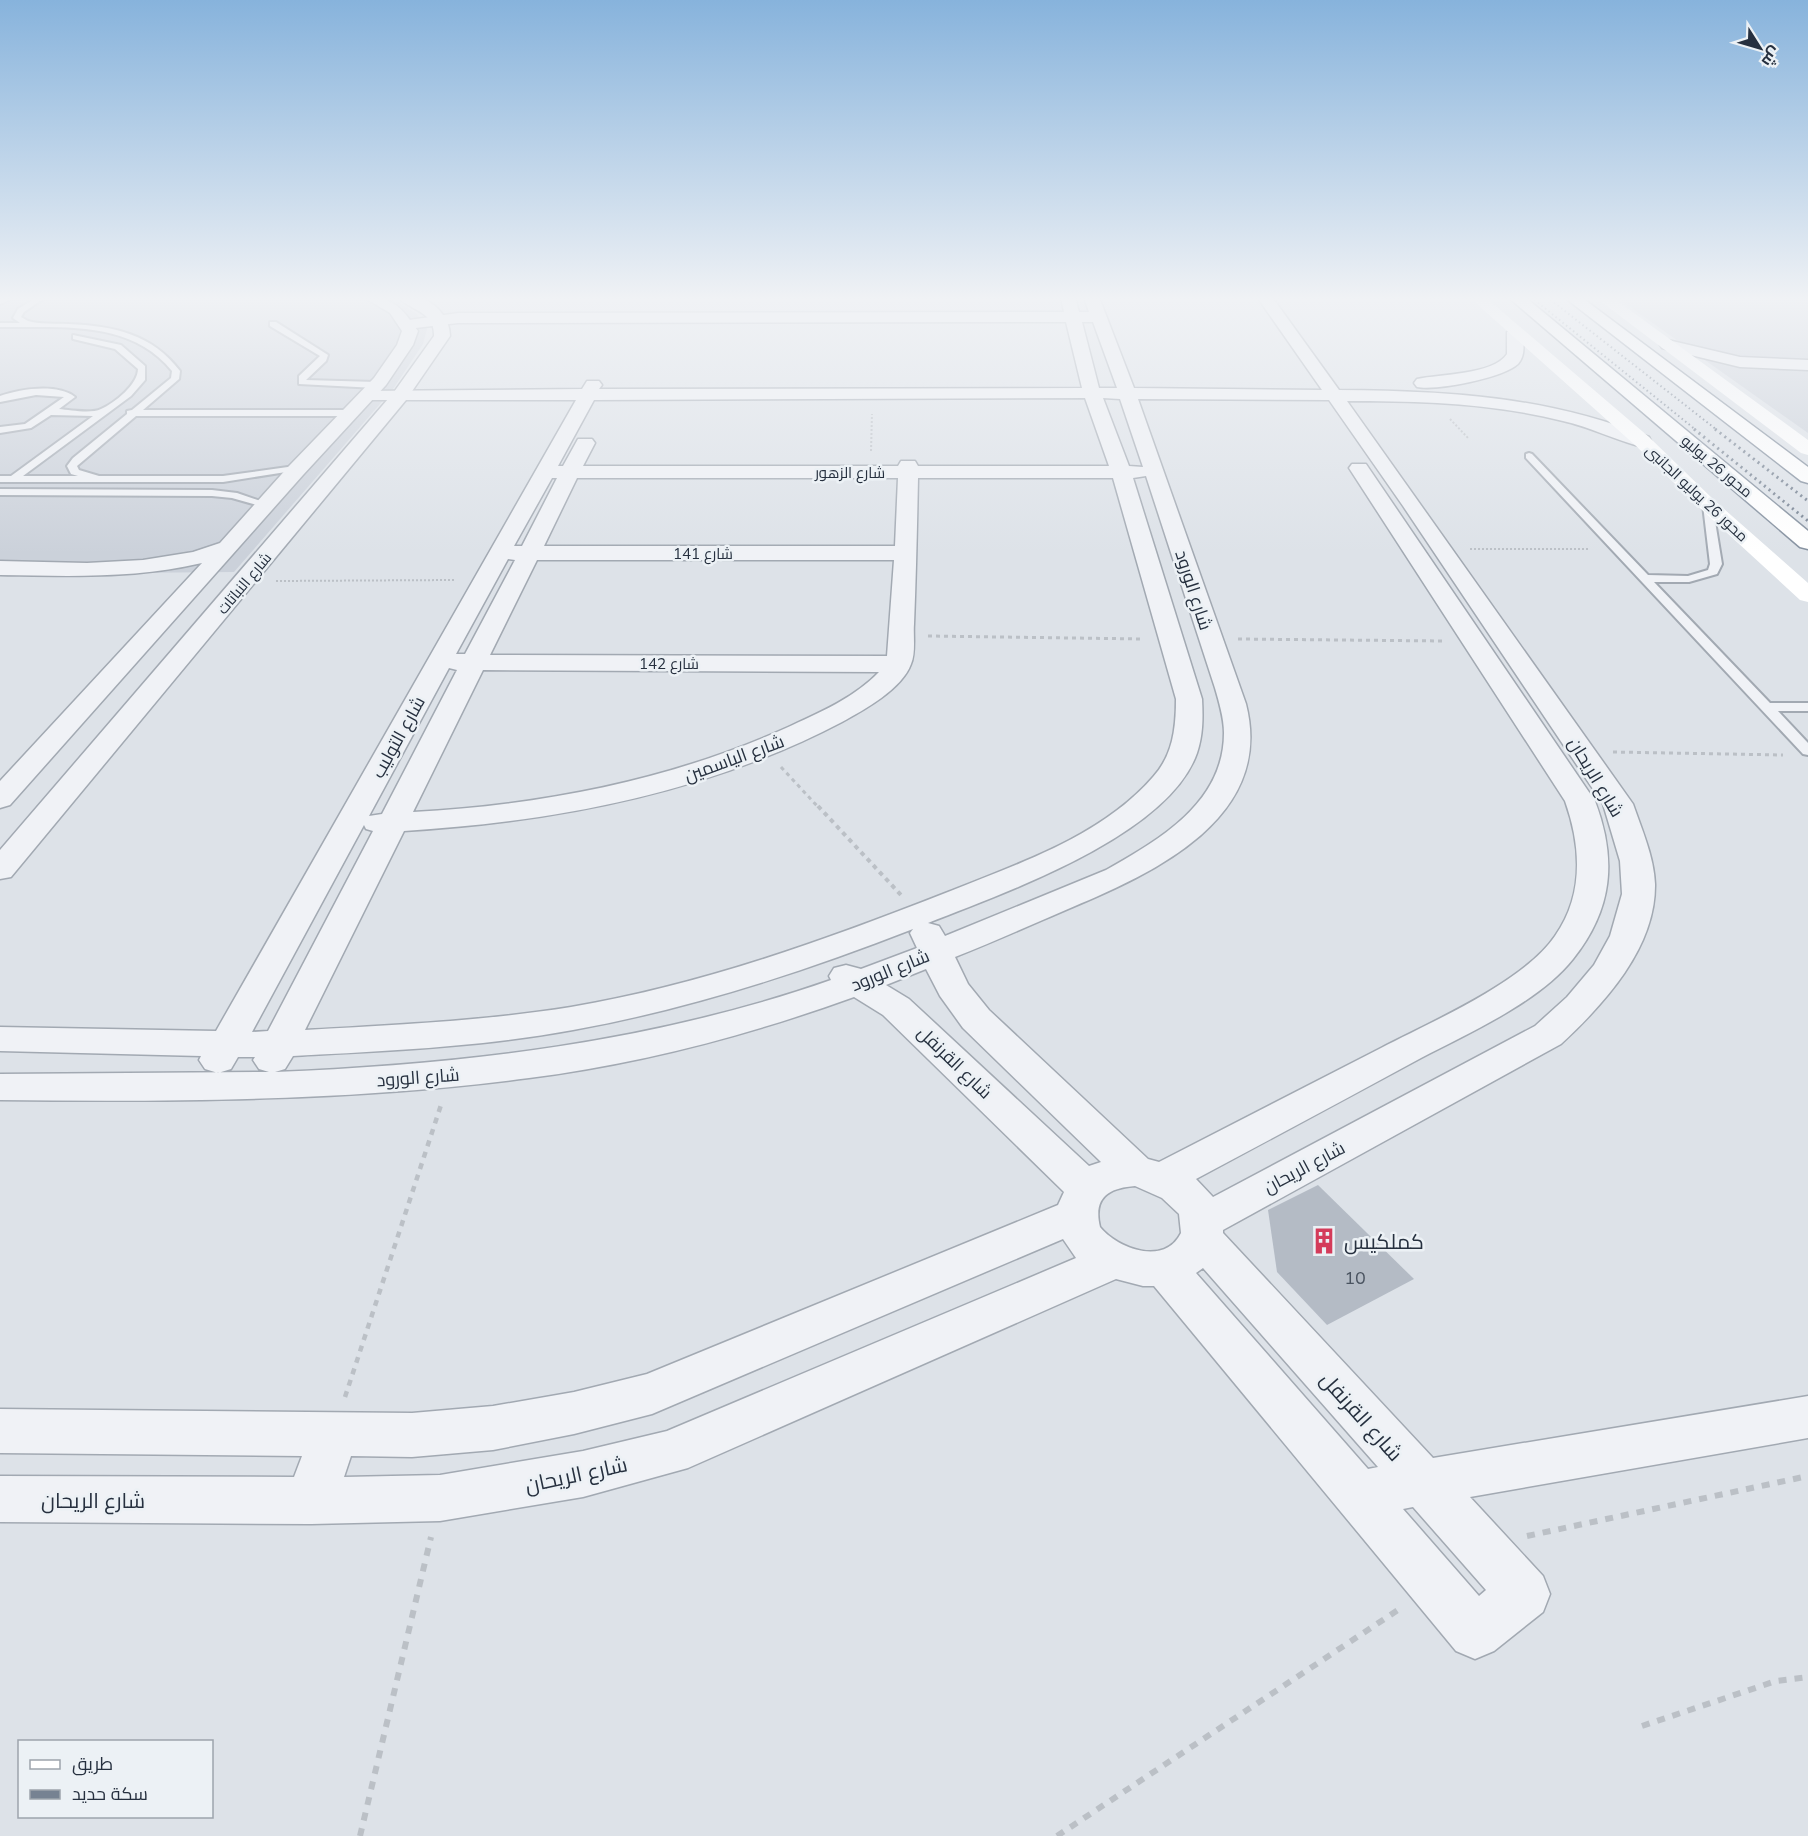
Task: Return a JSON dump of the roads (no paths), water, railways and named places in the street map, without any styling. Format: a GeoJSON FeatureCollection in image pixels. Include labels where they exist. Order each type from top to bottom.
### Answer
{"type":"FeatureCollection","features":[{"type":"Feature","properties":{"kind":"main road","name":"محور 26 يوليو الجانبى"},"geometry":{"type":"LineString","coordinates":[[1574,383],[1642,441],[1708,505],[1808,595]]}},
{"type":"Feature","properties":{"kind":"main road","name":"محور 26 يوليو"},"geometry":{"type":"LineString","coordinates":[[1617,383],[1808,542]]}},
{"type":"Feature","properties":{"kind":"main road"},"geometry":{"type":"LineString","coordinates":[[1683,383],[1808,477]]}},
{"type":"Feature","properties":{"kind":"main road"},"geometry":{"type":"LineString","coordinates":[[1718,383],[1808,449]]}},
{"type":"Feature","properties":{"kind":"street","name":"شارع النباتات"},"geometry":{"type":"LineString","coordinates":[[0,799],[163,595],[229,547],[298,467],[377,383]]}},
{"type":"Feature","properties":{"kind":"street","name":"شارع النباتات"},"geometry":{"type":"LineString","coordinates":[[0,870],[246,581],[409,383]]}},
{"type":"Feature","properties":{"kind":"street","name":"شارع الورود"},"geometry":{"type":"LineString","coordinates":[[0,1039],[280,1044],[442,1034],[593,1015],[670,998],[744,978],[806,957],[920,915],[1069,852],[1137,810],[1165,783],[1182,755],[1190,726],[1189,699],[1120,469],[1106,383]]}},
{"type":"Feature","properties":{"kind":"street","name":"شارع الريحان"},"geometry":{"type":"LineString","coordinates":[[1150,1175],[1494,1004],[1530,978],[1560,952],[1579,922],[1594,882],[1592,838],[1580,801],[1474,642],[1313,383]]}},
{"type":"Feature","properties":{"kind":"street"},"geometry":{"type":"LineString","coordinates":[[1318,390],[1414,383]]}},
{"type":"Feature","properties":{"kind":"street"},"geometry":{"type":"LineString","coordinates":[[1730,392],[1748,383]]}},
{"type":"Feature","properties":{"kind":"street","name":"شارع الورود"},"geometry":{"type":"LineString","coordinates":[[0,1087],[202,1089],[451,1076],[585,1057],[707,1031],[790,1008],[859,983],[1117,877],[1150,858],[1191,828],[1219,796],[1234,764],[1238,731],[1211,639],[1155,469],[1108,389]]}},
{"type":"Feature","properties":{"kind":"street"},"geometry":{"type":"LineString","coordinates":[[601,390],[872,395],[1108,389]]}},
{"type":"Feature","properties":{"kind":"street"},"geometry":{"type":"LineString","coordinates":[[372,390],[1318,390],[1428,396],[1499,403],[1577,419],[1614,429],[1642,441]]}},
{"type":"Feature","properties":{"kind":"street","name":"شارع التوليب"},"geometry":{"type":"LineString","coordinates":[[202,1089],[484,580],[560,467],[601,390]]}},
{"type":"Feature","properties":{"kind":"street","name":"شارع الريحان"},"geometry":{"type":"LineString","coordinates":[[1202,1229],[1548,1035],[1582,1005],[1608,972],[1625,939],[1639,893],[1633,848],[1618,804],[1442,549],[1318,390]]}},
{"type":"Feature","properties":{"kind":"street","name":"شارع الزهور"},"geometry":{"type":"LineString","coordinates":[[560,467],[871,465],[908,468]]}},
{"type":"Feature","properties":{"kind":"street","name":"شارع التوليب"},"geometry":{"type":"LineString","coordinates":[[259,1086],[529,554],[560,467]]}},
{"type":"Feature","properties":{"kind":"street","name":"شارع الزهور"},"geometry":{"type":"LineString","coordinates":[[560,467],[1155,469]]}},
{"type":"Feature","properties":{"kind":"street"},"geometry":{"type":"LineString","coordinates":[[898,664],[906,553],[908,468]]}},
{"type":"Feature","properties":{"kind":"street"},"geometry":{"type":"LineString","coordinates":[[0,568],[142,569],[173,565],[229,547]]}},
{"type":"Feature","properties":{"kind":"street","name":"شارع 141"},"geometry":{"type":"LineString","coordinates":[[500,553],[906,553]]}},
{"type":"Feature","properties":{"kind":"street"},"geometry":{"type":"LineString","coordinates":[[0,585],[163,595]]}},
{"type":"Feature","properties":{"kind":"street"},"geometry":{"type":"LineString","coordinates":[[1171,639],[1211,639]]}},
{"type":"Feature","properties":{"kind":"street","name":"شارع 142"},"geometry":{"type":"LineString","coordinates":[[439,662],[898,664]]}},
{"type":"Feature","properties":{"kind":"street","name":"شارع الياسمين"},"geometry":{"type":"LineString","coordinates":[[349,825],[507,813],[593,799],[664,782],[764,749],[830,718],[861,699],[890,677],[898,664]]}},
{"type":"Feature","properties":{"kind":"street"},"geometry":{"type":"LineString","coordinates":[[1183,680],[1224,681]]}},
{"type":"Feature","properties":{"kind":"street"},"geometry":{"type":"LineString","coordinates":[[920,915],[952,988],[976,1019],[1150,1175],[1191,1196],[1199,1209],[1202,1229],[1194,1250],[1181,1261],[1164,1267],[1147,1269],[1113,1261],[1086,1241],[1079,1228],[1082,1202]]}},
{"type":"Feature","properties":{"kind":"street"},"geometry":{"type":"LineString","coordinates":[[1579,922],[1625,939]]}},
{"type":"Feature","properties":{"kind":"street","name":"شارع القرنفل"},"geometry":{"type":"LineString","coordinates":[[806,957],[859,983],[896,1007],[929,1037],[1082,1202]]}},
{"type":"Feature","properties":{"kind":"street"},"geometry":{"type":"LineString","coordinates":[[0,1431],[412,1435],[494,1428],[574,1413],[652,1393],[1082,1202],[1108,1175],[1150,1175]]}},
{"type":"Feature","properties":{"kind":"street","name":"شارع القرنفل"},"geometry":{"type":"LineString","coordinates":[[1202,1229],[1422,1482],[1524,1594],[1474,1632],[1357,1494]]}},
{"type":"Feature","properties":{"kind":"street","name":"شارع الريحان"},"geometry":{"type":"LineString","coordinates":[[0,1499],[311,1501],[440,1498],[584,1474],[671,1452],[1113,1261]]}},
{"type":"Feature","properties":{"kind":"street"},"geometry":{"type":"LineString","coordinates":[[1164,1267],[1357,1494],[1808,1417]]}},
{"type":"Feature","properties":{"kind":"street"},"geometry":{"type":"LineString","coordinates":[[311,1501],[333,1436]]}},
{"type":"Feature","properties":{"kind":"lane"},"geometry":{"type":"LineString","coordinates":[[13,479],[140,383]]}},
{"type":"Feature","properties":{"kind":"lane"},"geometry":{"type":"LineString","coordinates":[[98,479],[75,472],[72,466],[76,460],[169,383]]}},
{"type":"Feature","properties":{"kind":"lane"},"geometry":{"type":"LineString","coordinates":[[308,383],[372,390]]}},
{"type":"Feature","properties":{"kind":"lane"},"geometry":{"type":"LineString","coordinates":[[0,399],[23,393],[60,393],[71,397]]}},
{"type":"Feature","properties":{"kind":"lane"},"geometry":{"type":"LineString","coordinates":[[0,408],[17,399],[71,397]]}},
{"type":"Feature","properties":{"kind":"lane"},"geometry":{"type":"LineString","coordinates":[[0,430],[28,426],[71,397]]}},
{"type":"Feature","properties":{"kind":"lane"},"geometry":{"type":"LineString","coordinates":[[51,412],[351,413]]}},
{"type":"Feature","properties":{"kind":"lane"},"geometry":{"type":"LineString","coordinates":[[1529,456],[1808,751]]}},
{"type":"Feature","properties":{"kind":"lane"},"geometry":{"type":"LineString","coordinates":[[0,479],[223,479],[298,467]]}},
{"type":"Feature","properties":{"kind":"lane"},"geometry":{"type":"LineString","coordinates":[[0,492],[212,493],[267,505]]}},
{"type":"Feature","properties":{"kind":"lane"},"geometry":{"type":"LineString","coordinates":[[1644,578],[1689,579],[1713,572],[1716,564],[1708,505]]}},
{"type":"Feature","properties":{"kind":"lane"},"geometry":{"type":"LineString","coordinates":[[1766,707],[1808,708]]}},
{"type":"Feature","properties":{"kind":"railway"},"geometry":{"type":"LineString","coordinates":[[1637,383],[1696,430]]}},
{"type":"Feature","properties":{"kind":"railway"},"geometry":{"type":"LineString","coordinates":[[1657,383],[1717,430]]}},
{"type":"Feature","properties":{"kind":"railway"},"geometry":{"type":"LineString","coordinates":[[1694,429],[1808,521]]}},
{"type":"Feature","properties":{"kind":"railway"},"geometry":{"type":"LineString","coordinates":[[1715,429],[1808,501]]}},
{"type":"Feature","properties":{"kind":"place","name":"كملكيس"},"geometry":{"type":"Point","coordinates":[1324,1241]}}]}
